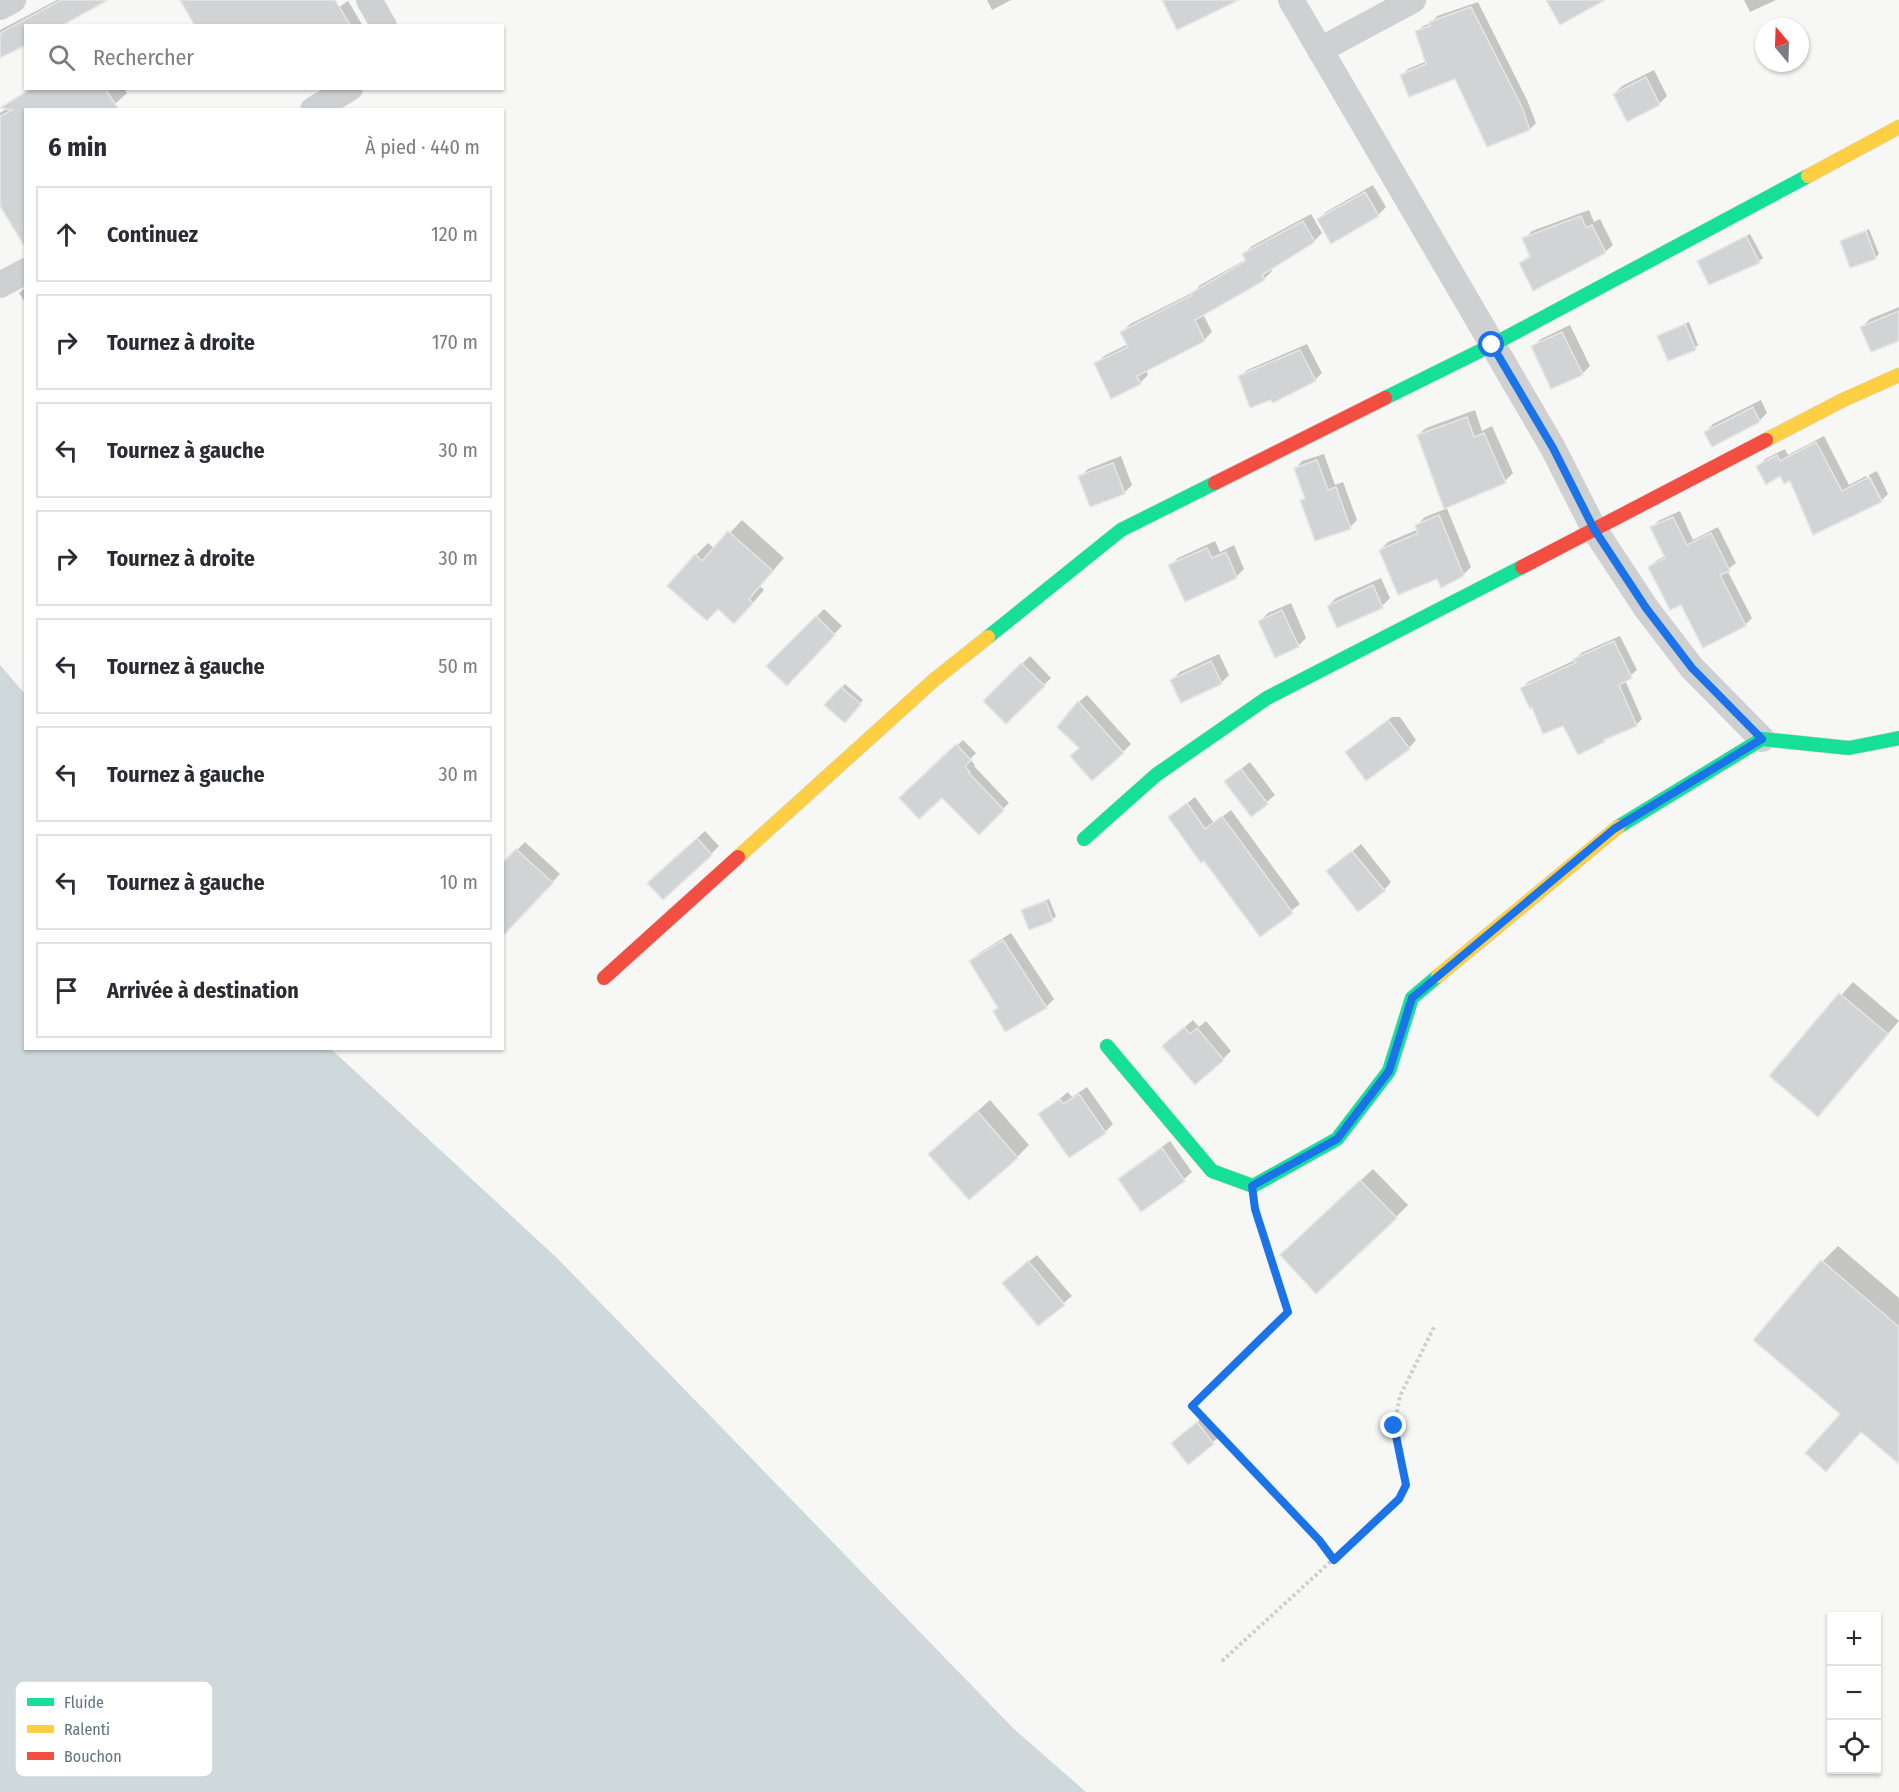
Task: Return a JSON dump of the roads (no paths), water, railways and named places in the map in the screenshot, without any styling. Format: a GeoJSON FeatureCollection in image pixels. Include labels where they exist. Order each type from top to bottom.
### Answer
{"type":"FeatureCollection","features":[{"type":"Feature","properties":{"kind":"street"},"geometry":{"type":"LineString","coordinates":[[0,7],[13,0]]}},
{"type":"Feature","properties":{"kind":"street"},"geometry":{"type":"LineString","coordinates":[[369,0],[383,24]]}},
{"type":"Feature","properties":{"kind":"street"},"geometry":{"type":"LineString","coordinates":[[1291,0],[1553,448],[1594,529],[1646,608],[1692,668],[1762,739]]}},
{"type":"Feature","properties":{"kind":"street"},"geometry":{"type":"LineString","coordinates":[[1320,50],[1413,0]]}},
{"type":"Feature","properties":{"kind":"street"},"geometry":{"type":"LineString","coordinates":[[316,108],[347,90]]}},
{"type":"Feature","properties":{"kind":"street"},"geometry":{"type":"LineString","coordinates":[[604,978],[934,680],[1121,530],[1492,345],[1899,127]]}},
{"type":"Feature","properties":{"kind":"street"},"geometry":{"type":"LineString","coordinates":[[0,285],[24,272]]}},
{"type":"Feature","properties":{"kind":"street"},"geometry":{"type":"LineString","coordinates":[[1084,839],[1156,776],[1266,698],[1352,656],[1843,400],[1899,375]]}},
{"type":"Feature","properties":{"kind":"street"},"geometry":{"type":"LineString","coordinates":[[1107,1046],[1212,1171],[1252,1186],[1337,1139],[1389,1071],[1412,998],[1614,829],[1762,739],[1849,748],[1899,738]]}}]}
